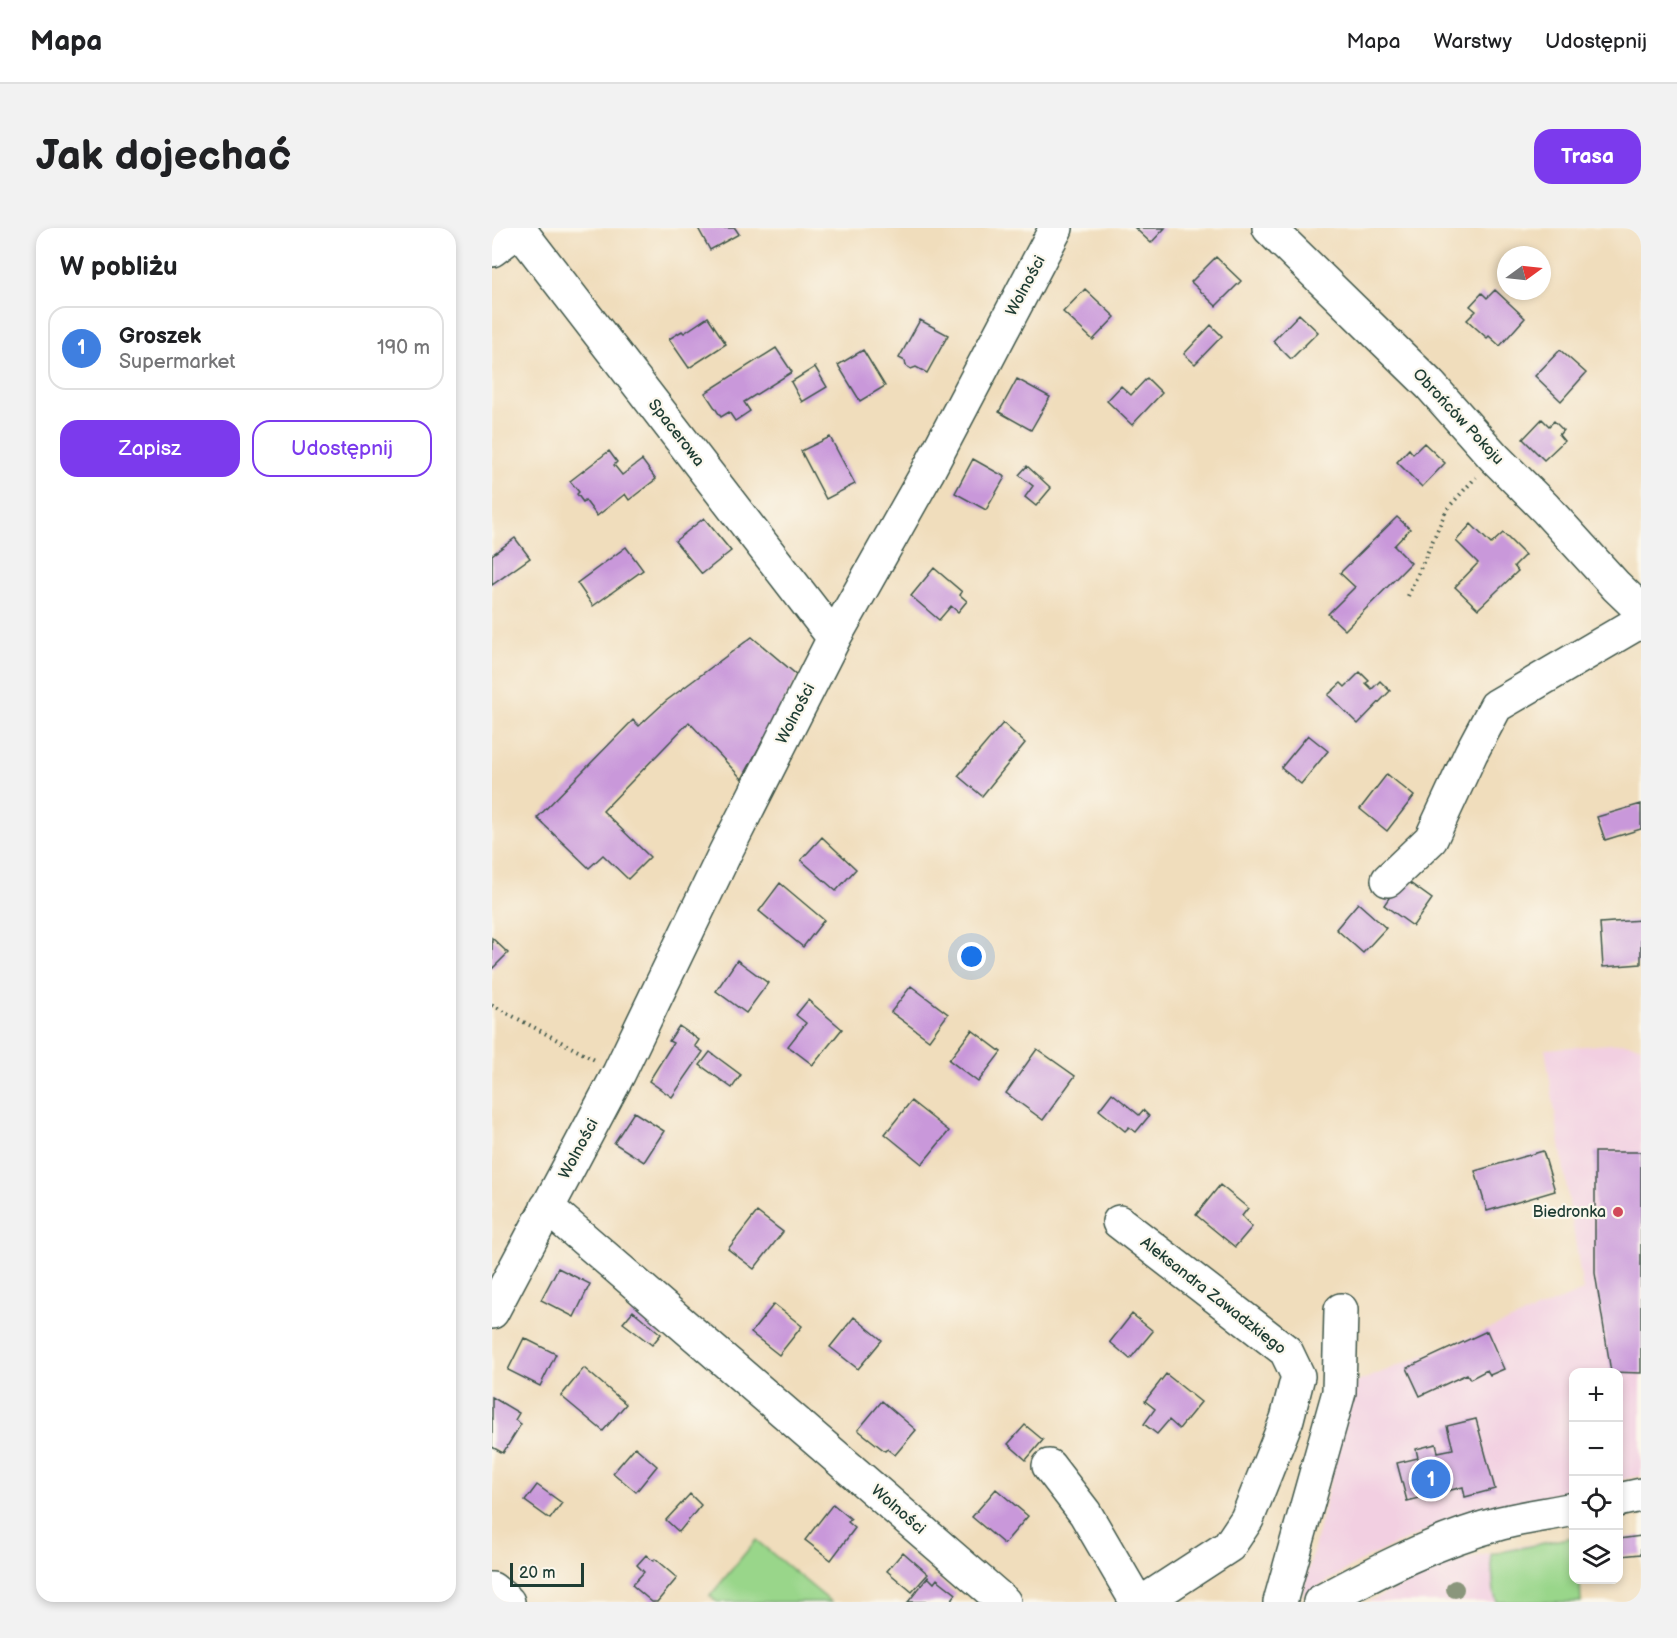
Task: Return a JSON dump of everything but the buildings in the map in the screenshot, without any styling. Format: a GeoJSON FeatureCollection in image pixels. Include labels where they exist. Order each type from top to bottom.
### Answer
{"type":"FeatureCollection","features":[{"type":"Feature","properties":{"kind":"street","name":"Wolności"},"geometry":{"type":"LineString","coordinates":[[492,1312],[619,1073],[725,853],[834,638],[927,473],[1056,228]]}},
{"type":"Feature","properties":{"kind":"street","name":"Obrońców Pokoju"},"geometry":{"type":"LineString","coordinates":[[1269,228],[1430,385],[1494,457],[1641,610]]}},
{"type":"Feature","properties":{"kind":"street","name":"Spacerowa"},"geometry":{"type":"LineString","coordinates":[[519,229],[834,638]]}},
{"type":"Feature","properties":{"kind":"street"},"geometry":{"type":"LineString","coordinates":[[492,250],[519,229]]}},
{"type":"Feature","properties":{"kind":"street"},"geometry":{"type":"LineString","coordinates":[[1388,880],[1431,839],[1471,753],[1496,706],[1641,621]]}},
{"type":"Feature","properties":{"kind":"street","name":"Wolności"},"geometry":{"type":"LineString","coordinates":[[547,1207],[1004,1602]]}},
{"type":"Feature","properties":{"kind":"street","name":"Aleksandra Zawadzkiego"},"geometry":{"type":"LineString","coordinates":[[1119,1222],[1286,1350],[1298,1376],[1287,1419],[1247,1519],[1229,1546],[1143,1602]]}},
{"type":"Feature","properties":{"kind":"street"},"geometry":{"type":"LineString","coordinates":[[1280,1602],[1339,1392],[1341,1310]]}},
{"type":"Feature","properties":{"kind":"street"},"geometry":{"type":"LineString","coordinates":[[1049,1466],[1085,1513],[1137,1602]]}},
{"type":"Feature","properties":{"kind":"street"},"geometry":{"type":"LineString","coordinates":[[1623,1499],[1641,1496]]}},
{"type":"Feature","properties":{"kind":"street"},"geometry":{"type":"LineString","coordinates":[[1320,1602],[1363,1578],[1441,1543],[1501,1523],[1569,1510]]}},
{"type":"Feature","properties":{"kind":"street"},"geometry":{"type":"LineString","coordinates":[[492,1589],[508,1602]]}},
{"type":"Feature","properties":{"kind":"path"},"geometry":{"type":"LineString","coordinates":[[1408,596],[1447,509],[1494,457]]}},
{"type":"Feature","properties":{"kind":"path"},"geometry":{"type":"LineString","coordinates":[[492,1005],[619,1073]]}},
{"type":"Feature","properties":{"kind":"shaded area"},"geometry":{"type":"Polygon","coordinates":[[[1624,1043],[1641,1046],[1641,1476],[1623,1479],[1623,1368],[1569,1368],[1569,1491],[1500,1506],[1433,1528],[1368,1557],[1302,1596],[1355,1383],[1583,1291],[1545,1049],[1624,1043]]]}},
{"type":"Feature","properties":{"kind":"shaded area"},"geometry":{"type":"Polygon","coordinates":[[[1569,1538],[1569,1584],[1580,1584],[1581,1602],[1367,1602],[1454,1562],[1569,1538]]]}},
{"type":"Feature","properties":{"kind":"green space"},"geometry":{"type":"Polygon","coordinates":[[[1569,1538],[1569,1584],[1580,1584],[1581,1602],[1497,1602],[1494,1593],[1491,1554],[1569,1538]]]}},
{"type":"Feature","properties":{"kind":"green space"},"geometry":{"type":"Polygon","coordinates":[[[756,1540],[831,1602],[717,1602],[710,1596],[756,1540]]]}},
{"type":"Feature","properties":{"kind":"place","name":"Biedronka"},"geometry":{"type":"Point","coordinates":[1618,1212]}},
{"type":"Feature","properties":{"kind":"place","name":"Groszek"},"geometry":{"type":"Point","coordinates":[1431,1479]}}]}
